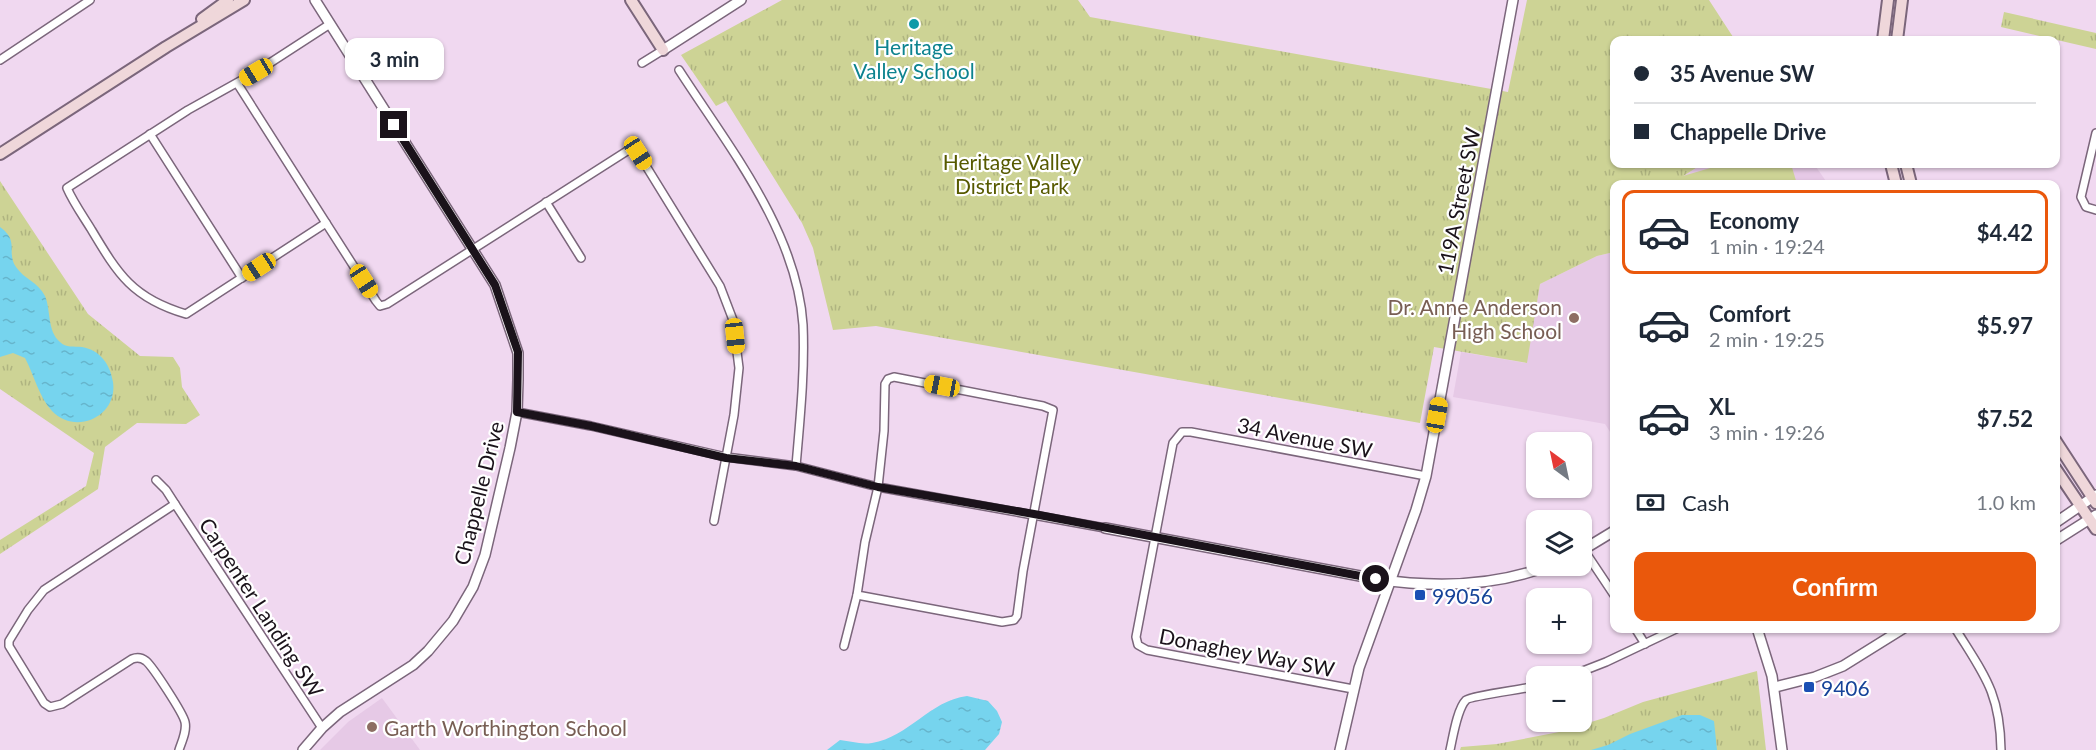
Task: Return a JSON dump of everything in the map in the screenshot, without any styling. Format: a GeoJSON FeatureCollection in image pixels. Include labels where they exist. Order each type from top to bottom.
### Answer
{"type":"FeatureCollection","features":[{"type":"Feature","properties":{"kind":"main road"},"geometry":{"type":"LineString","coordinates":[[166,47],[228,0]]}},
{"type":"Feature","properties":{"kind":"main road"},"geometry":{"type":"LineString","coordinates":[[2,152],[244,0]]}},
{"type":"Feature","properties":{"kind":"main road"},"geometry":{"type":"LineString","coordinates":[[631,0],[663,50]]}},
{"type":"Feature","properties":{"kind":"main road"},"geometry":{"type":"LineString","coordinates":[[1884,36],[1888,0]]}},
{"type":"Feature","properties":{"kind":"main road"},"geometry":{"type":"LineString","coordinates":[[1898,36],[1902,0]]}},
{"type":"Feature","properties":{"kind":"main road"},"geometry":{"type":"LineString","coordinates":[[2060,447],[2095,499]]}},
{"type":"Feature","properties":{"kind":"main road"},"geometry":{"type":"LineString","coordinates":[[2060,476],[2080,506],[2092,517],[2096,529]]}},
{"type":"Feature","properties":{"kind":"street"},"geometry":{"type":"LineString","coordinates":[[0,60],[90,0]]}},
{"type":"Feature","properties":{"kind":"street","name":"Chappelle Drive"},"geometry":{"type":"LineString","coordinates":[[303,750],[340,712],[413,665],[428,651],[453,621],[473,587],[485,555],[517,412],[518,352],[495,285],[315,0]]}},
{"type":"Feature","properties":{"kind":"street"},"geometry":{"type":"LineString","coordinates":[[642,63],[741,0]]}},
{"type":"Feature","properties":{"kind":"street","name":"119A Street SW"},"geometry":{"type":"LineString","coordinates":[[1340,750],[1353,689],[1426,476],[1513,0]]}},
{"type":"Feature","properties":{"kind":"street"},"geometry":{"type":"LineString","coordinates":[[326,223],[186,314],[150,299],[120,276],[67,188],[194,106],[237,83],[330,24]]}},
{"type":"Feature","properties":{"kind":"street"},"geometry":{"type":"LineString","coordinates":[[679,70],[747,174],[787,251],[803,324],[802,388],[796,466]]}},
{"type":"Feature","properties":{"kind":"street"},"geometry":{"type":"LineString","coordinates":[[237,83],[380,306],[387,304],[627,150],[633,149],[638,153],[720,286],[733,320],[739,368],[734,415],[714,521]]}},
{"type":"Feature","properties":{"kind":"street"},"geometry":{"type":"LineString","coordinates":[[2096,133],[2081,197],[2086,207],[2096,210]]}},
{"type":"Feature","properties":{"kind":"street"},"geometry":{"type":"LineString","coordinates":[[150,134],[242,278]]}},
{"type":"Feature","properties":{"kind":"street"},"geometry":{"type":"LineString","coordinates":[[546,202],[581,258]]}},
{"type":"Feature","properties":{"kind":"street"},"geometry":{"type":"LineString","coordinates":[[844,646],[857,594],[865,542],[878,487],[884,431],[885,384],[888,379],[894,377],[1043,406],[1053,410],[1017,616],[1014,620],[1007,622],[857,594]]}},
{"type":"Feature","properties":{"kind":"street"},"geometry":{"type":"LineString","coordinates":[[517,412],[591,426],[726,458],[796,466],[878,487],[1390,581],[1435,585],[1475,584],[1526,573]]}},
{"type":"Feature","properties":{"kind":"street","name":"34 Avenue SW"},"geometry":{"type":"LineString","coordinates":[[1155,538],[1173,443],[1182,432],[1426,476]]}},
{"type":"Feature","properties":{"kind":"street","name":"Carpenter Landing SW"},"geometry":{"type":"LineString","coordinates":[[156,480],[176,504],[322,728]]}},
{"type":"Feature","properties":{"kind":"street"},"geometry":{"type":"LineString","coordinates":[[2060,520],[2095,499]]}},
{"type":"Feature","properties":{"kind":"street","name":"Carpenter Landing SW"},"geometry":{"type":"LineString","coordinates":[[176,504],[44,590],[23,618],[9,641],[9,646],[44,703],[50,706],[69,700],[132,659],[137,657],[142,659],[151,667],[185,721],[185,734],[179,750]]}},
{"type":"Feature","properties":{"kind":"street"},"geometry":{"type":"LineString","coordinates":[[2060,539],[2092,517]]}},
{"type":"Feature","properties":{"kind":"street"},"geometry":{"type":"LineString","coordinates":[[1592,544],[1610,533]]}},
{"type":"Feature","properties":{"kind":"street","name":"Donaghey Way SW"},"geometry":{"type":"LineString","coordinates":[[1155,538],[1136,637],[1138,645],[1142,648],[1353,689]]}},
{"type":"Feature","properties":{"kind":"street"},"geometry":{"type":"LineString","coordinates":[[1592,564],[1610,589]]}},
{"type":"Feature","properties":{"kind":"street"},"geometry":{"type":"LineString","coordinates":[[1638,633],[1645,644]]}},
{"type":"Feature","properties":{"kind":"street"},"geometry":{"type":"LineString","coordinates":[[1592,667],[1668,633]]}},
{"type":"Feature","properties":{"kind":"street"},"geometry":{"type":"LineString","coordinates":[[1759,633],[1775,687],[1782,750]]}},
{"type":"Feature","properties":{"kind":"street"},"geometry":{"type":"LineString","coordinates":[[1775,687],[1815,677],[1844,666],[1896,633]]}},
{"type":"Feature","properties":{"kind":"street"},"geometry":{"type":"LineString","coordinates":[[1958,633],[1992,690],[2000,718],[2001,750]]}},
{"type":"Feature","properties":{"kind":"street"},"geometry":{"type":"LineString","coordinates":[[1450,750],[1461,707],[1467,699],[1526,688]]}},
{"type":"Feature","properties":{"kind":"shaded area"},"geometry":{"type":"Polygon","coordinates":[[[1696,168],[1817,168],[1825,180],[1677,180],[1696,168]]]}},
{"type":"Feature","properties":{"kind":"shaded area","name":"Dr. Anne Anderson High School"},"geometry":{"type":"Polygon","coordinates":[[[1610,253],[1610,432],[1605,424],[1453,397],[1461,352],[1526,363],[1540,284],[1597,256],[1610,253]]]}},
{"type":"Feature","properties":{"kind":"shaded area","name":"Garth Worthington School"},"geometry":{"type":"Polygon","coordinates":[[[382,698],[420,750],[320,750],[348,722],[382,698]]]}},
{"type":"Feature","properties":{"kind":"green space","name":"Heritage Valley District Park"},"geometry":{"type":"Polygon","coordinates":[[[782,0],[1078,0],[1090,17],[1508,92],[1527,0],[1709,0],[1732,36],[1610,36],[1610,168],[1696,168],[1677,180],[1610,180],[1610,253],[1597,256],[1540,284],[1527,363],[1434,347],[1420,423],[876,326],[833,330],[813,248],[802,223],[726,101],[716,106],[681,55],[782,0]]]}},
{"type":"Feature","properties":{"kind":"green space"},"geometry":{"type":"Polygon","coordinates":[[[2004,12],[2096,33],[2096,49],[2060,41],[2060,36],[2040,36],[2001,27],[2004,12]]]}},
{"type":"Feature","properties":{"kind":"green space"},"geometry":{"type":"Polygon","coordinates":[[[1710,168],[1792,168],[1796,180],[1677,180],[1676,178],[1710,168]]]}},
{"type":"Feature","properties":{"kind":"green space"},"geometry":{"type":"Polygon","coordinates":[[[0,181],[88,314],[140,356],[173,357],[180,368],[182,387],[200,415],[186,424],[137,423],[105,447],[98,489],[0,554],[0,540],[86,486],[94,453],[0,389],[0,181]]]}},
{"type":"Feature","properties":{"kind":"green space"},"geometry":{"type":"Polygon","coordinates":[[[1757,671],[1766,750],[1460,750],[1461,747],[1497,744],[1559,732],[1592,732],[1592,722],[1643,702],[1757,671]]]}},
{"type":"Feature","properties":{"kind":"water"},"geometry":{"type":"Polygon","coordinates":[[[0,227],[10,237],[13,262],[16,267],[39,287],[45,296],[51,326],[56,337],[65,345],[94,351],[107,364],[113,382],[113,394],[102,413],[93,419],[72,422],[62,418],[52,411],[44,399],[25,358],[13,353],[0,357],[0,227]]]}},
{"type":"Feature","properties":{"kind":"water"},"geometry":{"type":"Polygon","coordinates":[[[967,696],[988,701],[997,711],[1002,722],[999,734],[985,750],[827,750],[840,740],[872,743],[885,739],[897,734],[941,705],[967,696]]]}},
{"type":"Feature","properties":{"kind":"water"},"geometry":{"type":"Polygon","coordinates":[[[1682,715],[1700,715],[1714,721],[1717,750],[1591,750],[1608,745],[1630,734],[1682,715]]]}},
{"type":"Feature","properties":{"kind":"place","name":"Heritage Valley School"},"geometry":{"type":"Point","coordinates":[914,24]}},
{"type":"Feature","properties":{"kind":"place","name":"Dr. Anne Anderson High School"},"geometry":{"type":"Point","coordinates":[1574,318]}},
{"type":"Feature","properties":{"kind":"place","name":"99056"},"geometry":{"type":"Point","coordinates":[1420,595]}},
{"type":"Feature","properties":{"kind":"place","name":"9406"},"geometry":{"type":"Point","coordinates":[1809,687]}},
{"type":"Feature","properties":{"kind":"place","name":"Garth Worthington School"},"geometry":{"type":"Point","coordinates":[372,727]}},
{"type":"Feature","properties":{"kind":"route"},"geometry":{"type":"LineString","coordinates":[[394,125],[495,285],[518,352],[517,412],[591,426],[726,458],[796,466],[878,487],[1376,579]]}}]}
